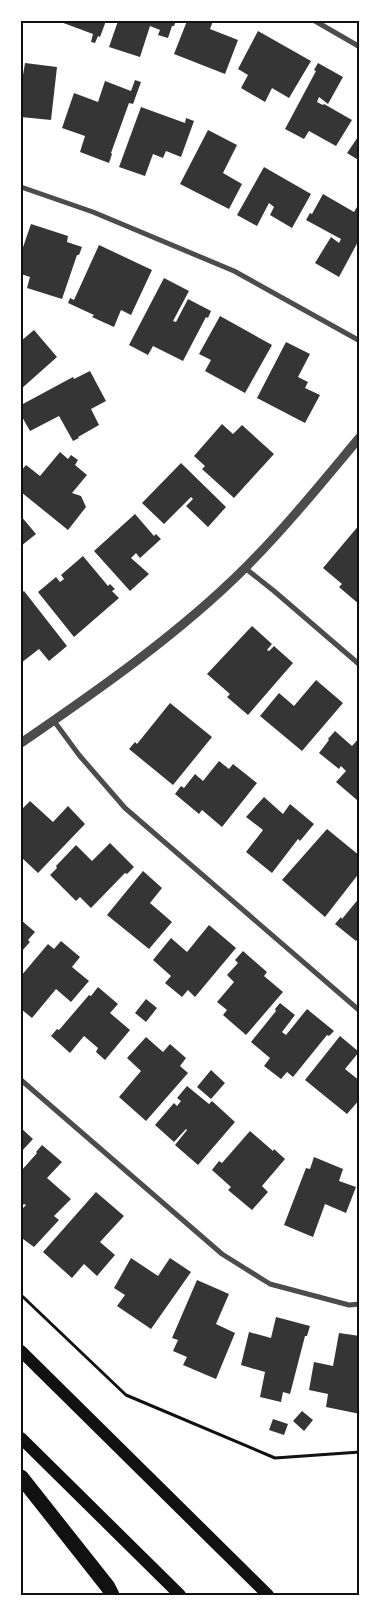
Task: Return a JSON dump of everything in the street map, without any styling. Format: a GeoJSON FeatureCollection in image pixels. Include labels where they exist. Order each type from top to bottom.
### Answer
{"type":"FeatureCollection","features":[{"type":"Feature","properties":{"kind":"highway"},"geometry":{"type":"LineString","coordinates":[[21,1477],[108,1587],[112,1595]]}},
{"type":"Feature","properties":{"kind":"main road"},"geometry":{"type":"LineString","coordinates":[[21,1351],[268,1595]]}},
{"type":"Feature","properties":{"kind":"main road"},"geometry":{"type":"LineString","coordinates":[[21,1438],[180,1595]]}},
{"type":"Feature","properties":{"kind":"street"},"geometry":{"type":"LineString","coordinates":[[315,21],[360,47]]}},
{"type":"Feature","properties":{"kind":"street"},"geometry":{"type":"LineString","coordinates":[[21,187],[93,212],[234,271],[360,341]]}},
{"type":"Feature","properties":{"kind":"street"},"geometry":{"type":"LineString","coordinates":[[21,743],[151,650],[245,568],[320,485],[360,437]]}},
{"type":"Feature","properties":{"kind":"street"},"geometry":{"type":"LineString","coordinates":[[245,568],[360,665]]}},
{"type":"Feature","properties":{"kind":"street"},"geometry":{"type":"LineString","coordinates":[[54,721],[79,755],[125,808],[360,1011]]}},
{"type":"Feature","properties":{"kind":"street"},"geometry":{"type":"LineString","coordinates":[[21,1080],[222,1254],[270,1284],[348,1305],[360,1304]]}},
{"type":"Feature","properties":{"kind":"path"},"geometry":{"type":"LineString","coordinates":[[21,1295],[126,1395],[276,1458],[360,1452]]}},
{"type":"Feature","properties":{"kind":"building"},"geometry":{"type":"Polygon","coordinates":[[[58,21],[106,21],[100,37],[98,36],[95,43],[91,42],[93,34],[58,21]]]}},
{"type":"Feature","properties":{"kind":"building"},"geometry":{"type":"Polygon","coordinates":[[[118,21],[176,21],[168,38],[158,35],[160,30],[150,26],[140,57],[109,47],[118,21]]]}},
{"type":"Feature","properties":{"kind":"building"},"geometry":{"type":"Polygon","coordinates":[[[187,21],[213,21],[210,29],[238,40],[225,74],[174,54],[187,21]]]}},
{"type":"Feature","properties":{"kind":"building"},"geometry":{"type":"Polygon","coordinates":[[[258,31],[311,61],[289,98],[272,88],[265,102],[241,88],[248,75],[238,69],[258,31]]]}},
{"type":"Feature","properties":{"kind":"building"},"geometry":{"type":"Polygon","coordinates":[[[25,63],[57,67],[51,120],[21,117],[21,75],[23,75],[25,63]]]}},
{"type":"Feature","properties":{"kind":"building"},"geometry":{"type":"Polygon","coordinates":[[[318,63],[343,77],[328,104],[319,97],[317,102],[352,120],[336,146],[309,131],[304,139],[285,129],[316,71],[314,70],[318,63]]]}},
{"type":"Feature","properties":{"kind":"building"},"geometry":{"type":"Polygon","coordinates":[[[135,80],[141,82],[133,104],[129,103],[109,163],[80,152],[85,136],[62,128],[74,93],[98,102],[105,81],[131,91],[135,80]]]}},
{"type":"Feature","properties":{"kind":"building"},"geometry":{"type":"Polygon","coordinates":[[[141,107],[185,123],[186,118],[194,121],[181,157],[166,151],[163,158],[153,154],[145,176],[119,167],[141,107]]]}},
{"type":"Feature","properties":{"kind":"building"},"geometry":{"type":"Polygon","coordinates":[[[208,130],[237,145],[223,173],[242,184],[229,209],[180,184],[208,130]]]}},
{"type":"Feature","properties":{"kind":"building"},"geometry":{"type":"Polygon","coordinates":[[[360,134],[360,161],[347,153],[360,134]]]}},
{"type":"Feature","properties":{"kind":"building"},"geometry":{"type":"Polygon","coordinates":[[[264,167],[311,194],[292,228],[270,215],[274,207],[269,203],[257,226],[237,215],[264,167]]]}},
{"type":"Feature","properties":{"kind":"building"},"geometry":{"type":"Polygon","coordinates":[[[323,194],[354,212],[360,202],[360,238],[339,277],[315,263],[331,237],[339,243],[341,239],[306,220],[310,213],[312,214],[323,194]]]}},
{"type":"Feature","properties":{"kind":"building"},"geometry":{"type":"Polygon","coordinates":[[[31,224],[68,236],[67,242],[82,247],[79,255],[77,255],[62,299],[27,288],[30,277],[21,274],[21,253],[31,224]]]}},
{"type":"Feature","properties":{"kind":"building"},"geometry":{"type":"Polygon","coordinates":[[[99,245],[152,270],[131,315],[121,310],[114,327],[68,303],[70,298],[74,300],[99,245]]]}},
{"type":"Feature","properties":{"kind":"building"},"geometry":{"type":"Polygon","coordinates":[[[164,278],[189,291],[173,321],[176,322],[188,299],[211,311],[183,361],[153,346],[148,355],[129,345],[164,278]]]}},
{"type":"Feature","properties":{"kind":"building"},"geometry":{"type":"Polygon","coordinates":[[[220,316],[272,345],[245,393],[205,371],[211,360],[199,354],[220,316]]]}},
{"type":"Feature","properties":{"kind":"building"},"geometry":{"type":"Polygon","coordinates":[[[34,330],[57,357],[21,389],[21,341],[34,330]]]}},
{"type":"Feature","properties":{"kind":"building"},"geometry":{"type":"Polygon","coordinates":[[[286,342],[310,354],[298,377],[308,382],[305,388],[320,395],[305,423],[257,398],[286,342]]]}},
{"type":"Feature","properties":{"kind":"building"},"geometry":{"type":"Polygon","coordinates":[[[90,371],[106,401],[91,409],[99,425],[73,441],[59,416],[30,431],[21,415],[21,405],[73,377],[74,379],[90,371]]]}},
{"type":"Feature","properties":{"kind":"building"},"geometry":{"type":"Polygon","coordinates":[[[222,424],[233,434],[242,425],[274,454],[234,498],[202,469],[205,466],[194,456],[222,424]]]}},
{"type":"Feature","properties":{"kind":"building"},"geometry":{"type":"Polygon","coordinates":[[[60,452],[68,459],[71,455],[78,460],[75,465],[87,475],[72,493],[81,496],[86,507],[68,530],[21,492],[21,471],[26,465],[40,476],[60,452]]]}},
{"type":"Feature","properties":{"kind":"building"},"geometry":{"type":"Polygon","coordinates":[[[181,463],[226,507],[208,527],[186,506],[193,499],[191,497],[164,524],[142,503],[181,463]]]}},
{"type":"Feature","properties":{"kind":"building"},"geometry":{"type":"Polygon","coordinates":[[[135,514],[154,536],[156,534],[161,539],[140,558],[136,553],[131,558],[149,574],[130,591],[94,551],[135,514]]]}},
{"type":"Feature","properties":{"kind":"building"},"geometry":{"type":"Polygon","coordinates":[[[21,516],[36,534],[21,546],[21,516]]]}},
{"type":"Feature","properties":{"kind":"building"},"geometry":{"type":"Polygon","coordinates":[[[360,524],[360,605],[339,587],[342,584],[323,568],[360,524]]]}},
{"type":"Feature","properties":{"kind":"building"},"geometry":{"type":"Polygon","coordinates":[[[83,556],[108,586],[110,584],[115,589],[112,591],[119,598],[74,637],[38,592],[56,577],[60,582],[64,579],[61,575],[83,556]]]}},
{"type":"Feature","properties":{"kind":"building"},"geometry":{"type":"Polygon","coordinates":[[[24,591],[67,646],[49,661],[39,649],[21,663],[21,593],[24,591]]]}},
{"type":"Feature","properties":{"kind":"building"},"geometry":{"type":"Polygon","coordinates":[[[252,626],[272,644],[267,650],[269,651],[274,646],[293,663],[248,715],[227,697],[230,694],[207,674],[252,626]]]}},
{"type":"Feature","properties":{"kind":"building"},"geometry":{"type":"Polygon","coordinates":[[[316,680],[343,703],[302,751],[260,716],[279,693],[294,706],[316,680]]]}},
{"type":"Feature","properties":{"kind":"building"},"geometry":{"type":"Polygon","coordinates":[[[170,703],[212,737],[173,785],[129,749],[135,742],[137,744],[170,703]]]}},
{"type":"Feature","properties":{"kind":"building"},"geometry":{"type":"Polygon","coordinates":[[[335,731],[352,746],[360,737],[360,796],[357,800],[336,782],[346,771],[341,766],[339,769],[319,753],[335,731]]]}},
{"type":"Feature","properties":{"kind":"building"},"geometry":{"type":"Polygon","coordinates":[[[219,761],[229,769],[233,764],[257,783],[222,827],[202,810],[199,814],[175,794],[181,786],[184,788],[195,774],[203,781],[219,761]]]}},
{"type":"Feature","properties":{"kind":"building"},"geometry":{"type":"Polygon","coordinates":[[[264,797],[283,814],[290,804],[314,824],[300,841],[298,839],[272,873],[246,852],[263,830],[246,817],[264,797]]]}},
{"type":"Feature","properties":{"kind":"building"},"geometry":{"type":"Polygon","coordinates":[[[30,801],[53,822],[68,806],[85,824],[38,873],[21,857],[21,810],[30,801]]]}},
{"type":"Feature","properties":{"kind":"building"},"geometry":{"type":"Polygon","coordinates":[[[327,829],[360,856],[360,872],[325,917],[282,880],[327,829]]]}},
{"type":"Feature","properties":{"kind":"building"},"geometry":{"type":"Polygon","coordinates":[[[110,843],[134,867],[127,874],[125,873],[91,908],[80,897],[76,901],[50,875],[76,845],[92,861],[110,843]]]}},
{"type":"Feature","properties":{"kind":"building"},"geometry":{"type":"Polygon","coordinates":[[[143,871],[162,888],[150,903],[172,922],[149,949],[107,915],[143,871]]]}},
{"type":"Feature","properties":{"kind":"building"},"geometry":{"type":"Polygon","coordinates":[[[360,897],[360,936],[356,941],[335,924],[341,917],[342,919],[360,897]]]}},
{"type":"Feature","properties":{"kind":"building"},"geometry":{"type":"Polygon","coordinates":[[[21,920],[35,932],[28,940],[30,942],[21,952],[21,920]]]}},
{"type":"Feature","properties":{"kind":"building"},"geometry":{"type":"Polygon","coordinates":[[[209,925],[236,948],[195,997],[188,990],[182,997],[165,983],[171,976],[153,960],[171,938],[187,952],[209,925]]]}},
{"type":"Feature","properties":{"kind":"building"},"geometry":{"type":"Polygon","coordinates":[[[61,941],[80,957],[72,967],[89,981],[71,1002],[56,989],[32,1018],[21,1009],[21,976],[48,944],[54,949],[61,941]]]}},
{"type":"Feature","properties":{"kind":"building"},"geometry":{"type":"Polygon","coordinates":[[[243,951],[267,972],[264,976],[283,992],[246,1035],[223,1015],[227,1010],[217,1002],[234,982],[227,975],[238,963],[235,960],[243,951]]]}},
{"type":"Feature","properties":{"kind":"building"},"geometry":{"type":"Polygon","coordinates":[[[98,987],[118,1004],[110,1013],[130,1030],[105,1060],[96,1052],[98,1048],[84,1036],[70,1053],[51,1036],[57,1029],[59,1030],[98,987]]]}},
{"type":"Feature","properties":{"kind":"building"},"geometry":{"type":"Polygon","coordinates":[[[146,999],[157,1008],[146,1022],[135,1013],[146,999]]]}},
{"type":"Feature","properties":{"kind":"building"},"geometry":{"type":"Polygon","coordinates":[[[280,1003],[295,1015],[282,1032],[286,1035],[307,1009],[334,1031],[329,1036],[327,1035],[293,1077],[287,1072],[281,1079],[264,1066],[270,1058],[251,1042],[276,1011],[275,1009],[280,1003]]]}},
{"type":"Feature","properties":{"kind":"building"},"geometry":{"type":"Polygon","coordinates":[[[340,1036],[359,1052],[345,1069],[360,1081],[360,1099],[347,1114],[305,1080],[340,1036]]]}},
{"type":"Feature","properties":{"kind":"building"},"geometry":{"type":"Polygon","coordinates":[[[146,1037],[163,1052],[170,1044],[186,1058],[180,1066],[188,1073],[146,1121],[119,1097],[141,1071],[127,1058],[146,1037]]]}},
{"type":"Feature","properties":{"kind":"building"},"geometry":{"type":"Polygon","coordinates":[[[211,1070],[225,1083],[211,1099],[197,1087],[211,1070]]]}},
{"type":"Feature","properties":{"kind":"building"},"geometry":{"type":"Polygon","coordinates":[[[187,1086],[209,1104],[212,1101],[235,1122],[198,1165],[175,1145],[186,1129],[174,1142],[155,1125],[174,1103],[177,1106],[181,1101],[177,1098],[187,1086]]]}},
{"type":"Feature","properties":{"kind":"building"},"geometry":{"type":"Polygon","coordinates":[[[21,1128],[33,1139],[21,1152],[21,1128]]]}},
{"type":"Feature","properties":{"kind":"building"},"geometry":{"type":"Polygon","coordinates":[[[250,1131],[285,1159],[262,1186],[268,1192],[252,1210],[228,1190],[231,1187],[212,1170],[219,1161],[222,1163],[250,1131]]]}},
{"type":"Feature","properties":{"kind":"building"},"geometry":{"type":"Polygon","coordinates":[[[42,1145],[62,1162],[47,1178],[71,1199],[54,1216],[59,1220],[34,1247],[23,1239],[21,1241],[21,1210],[26,1205],[24,1204],[21,1207],[21,1171],[42,1145]]]}},
{"type":"Feature","properties":{"kind":"building"},"geometry":{"type":"Polygon","coordinates":[[[314,1157],[343,1169],[339,1181],[356,1187],[346,1213],[325,1204],[313,1237],[284,1225],[306,1168],[310,1169],[314,1157]]]}},
{"type":"Feature","properties":{"kind":"building"},"geometry":{"type":"Polygon","coordinates":[[[96,1192],[124,1216],[100,1242],[115,1255],[97,1276],[84,1264],[72,1278],[43,1252],[96,1192]]]}},
{"type":"Feature","properties":{"kind":"building"},"geometry":{"type":"Polygon","coordinates":[[[131,1258],[158,1276],[170,1258],[191,1272],[151,1329],[117,1306],[125,1295],[114,1288],[131,1258]]]}},
{"type":"Feature","properties":{"kind":"building"},"geometry":{"type":"Polygon","coordinates":[[[197,1280],[229,1294],[216,1324],[235,1333],[216,1379],[183,1365],[187,1357],[173,1351],[178,1340],[172,1338],[197,1280]]]}},
{"type":"Feature","properties":{"kind":"building"},"geometry":{"type":"Polygon","coordinates":[[[276,1317],[310,1326],[307,1336],[305,1336],[290,1394],[283,1392],[281,1402],[260,1397],[265,1372],[241,1365],[249,1332],[271,1338],[276,1317]]]}},
{"type":"Feature","properties":{"kind":"building"},"geometry":{"type":"Polygon","coordinates":[[[339,1333],[360,1336],[360,1414],[326,1407],[328,1394],[309,1390],[314,1362],[333,1366],[339,1333]]]}},
{"type":"Feature","properties":{"kind":"building"},"geometry":{"type":"Polygon","coordinates":[[[302,1411],[313,1420],[304,1431],[293,1421],[302,1411]]]}},
{"type":"Feature","properties":{"kind":"building"},"geometry":{"type":"Polygon","coordinates":[[[273,1419],[288,1424],[284,1435],[269,1430],[273,1419]]]}}]}
